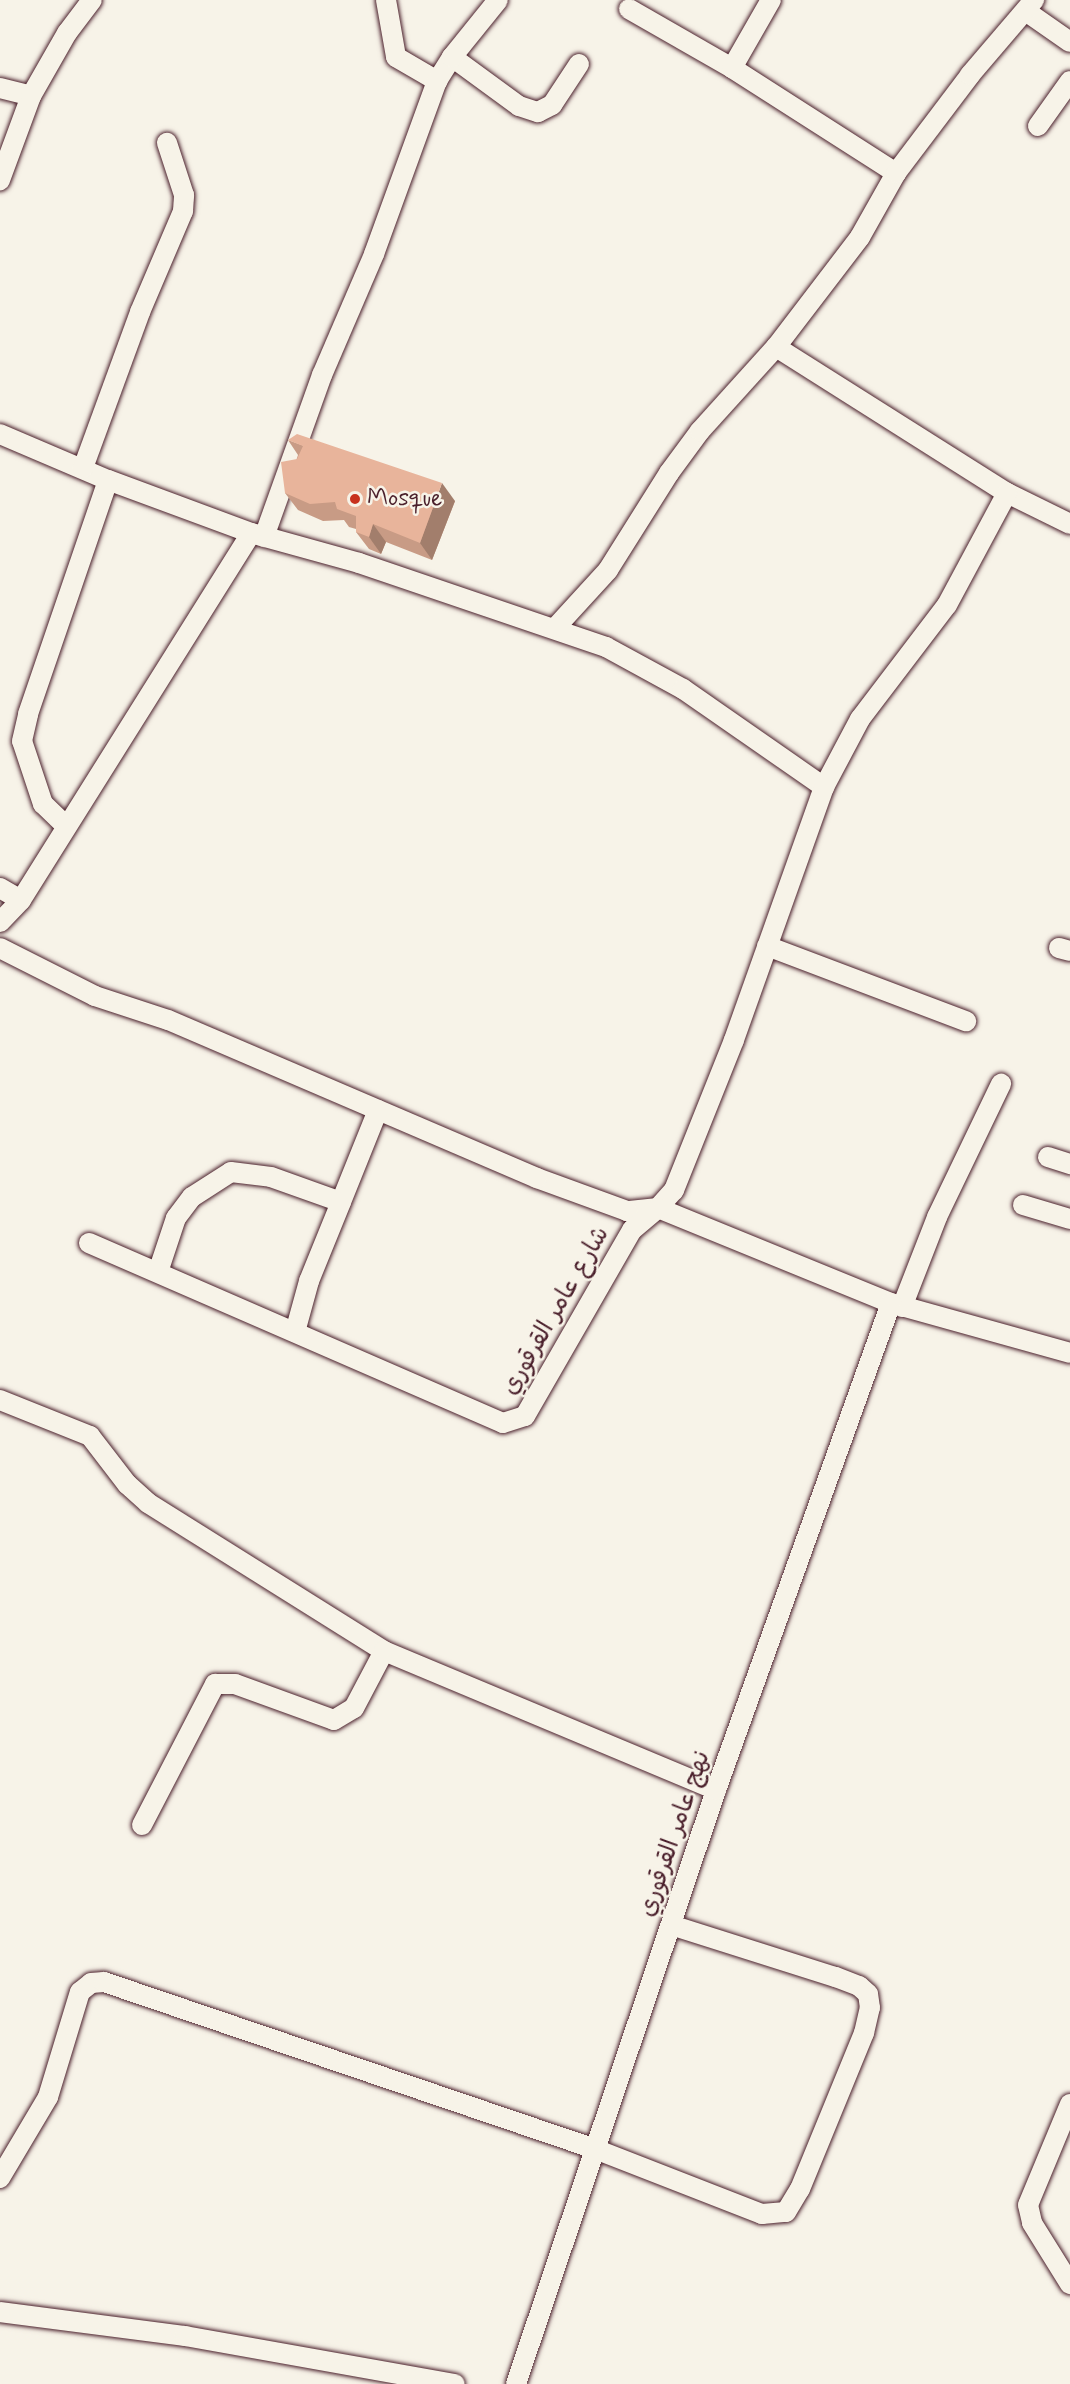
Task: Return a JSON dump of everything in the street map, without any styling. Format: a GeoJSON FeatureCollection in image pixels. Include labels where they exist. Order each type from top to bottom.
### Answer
{"type":"FeatureCollection","features":[{"type":"Feature","properties":{"kind":"street"},"geometry":{"type":"LineString","coordinates":[[2,176],[31,96],[67,33],[92,0]]}},
{"type":"Feature","properties":{"kind":"street"},"geometry":{"type":"LineString","coordinates":[[386,0],[396,57],[437,81]]}},
{"type":"Feature","properties":{"kind":"street"},"geometry":{"type":"LineString","coordinates":[[0,922],[21,900],[66,826],[258,535],[322,375],[374,254],[437,81],[452,57],[498,0]]}},
{"type":"Feature","properties":{"kind":"street"},"geometry":{"type":"LineString","coordinates":[[732,68],[771,0]]}},
{"type":"Feature","properties":{"kind":"street"},"geometry":{"type":"LineString","coordinates":[[556,627],[608,570],[669,473],[700,431],[776,347],[860,237],[896,173],[970,75],[1031,6],[1070,42]]}},
{"type":"Feature","properties":{"kind":"street"},"geometry":{"type":"LineString","coordinates":[[629,9],[732,68],[896,173]]}},
{"type":"Feature","properties":{"kind":"street"},"geometry":{"type":"LineString","coordinates":[[452,57],[519,106],[538,112],[552,105],[579,64]]}},
{"type":"Feature","properties":{"kind":"street"},"geometry":{"type":"LineString","coordinates":[[1038,126],[1070,81]]}},
{"type":"Feature","properties":{"kind":"street"},"geometry":{"type":"LineString","coordinates":[[0,88],[31,96]]}},
{"type":"Feature","properties":{"kind":"street"},"geometry":{"type":"LineString","coordinates":[[83,468],[140,312],[183,211],[184,195],[167,143]]}},
{"type":"Feature","properties":{"kind":"street"},"geometry":{"type":"LineString","coordinates":[[0,146],[2,176]]}},
{"type":"Feature","properties":{"kind":"street"},"geometry":{"type":"LineString","coordinates":[[776,347],[1007,493],[1070,524]]}},
{"type":"Feature","properties":{"kind":"street"},"geometry":{"type":"LineString","coordinates":[[0,434],[108,480],[258,535],[359,563],[556,627],[606,647],[683,689],[824,787]]}},
{"type":"Feature","properties":{"kind":"street"},"geometry":{"type":"LineString","coordinates":[[66,826],[43,804],[22,741],[28,714],[108,480]]}},
{"type":"Feature","properties":{"kind":"street","name":"شارع عامر القرقوري"},"geometry":{"type":"LineString","coordinates":[[89,1243],[503,1423],[525,1416],[632,1230],[658,1208],[674,1190],[767,946],[824,787],[860,719],[947,605],[1007,493]]}},
{"type":"Feature","properties":{"kind":"street"},"geometry":{"type":"LineString","coordinates":[[0,888],[21,900]]}},
{"type":"Feature","properties":{"kind":"street"},"geometry":{"type":"LineString","coordinates":[[767,946],[966,1021]]}},
{"type":"Feature","properties":{"kind":"street"},"geometry":{"type":"LineString","coordinates":[[0,948],[94,996],[168,1020],[585,1197],[627,1211],[658,1208],[896,1305],[1070,1353]]}},
{"type":"Feature","properties":{"kind":"street","name":"نهج عامر القرقوري"},"geometry":{"type":"LineString","coordinates":[[516,2384],[716,1790],[896,1305],[1001,1084]]}},
{"type":"Feature","properties":{"kind":"street"},"geometry":{"type":"LineString","coordinates":[[295,1332],[309,1281],[378,1110]]}},
{"type":"Feature","properties":{"kind":"street"},"geometry":{"type":"LineString","coordinates":[[1048,1157],[1070,1164]]}},
{"type":"Feature","properties":{"kind":"street"},"geometry":{"type":"LineString","coordinates":[[158,1272],[176,1218],[192,1197],[231,1172],[271,1177],[341,1202]]}},
{"type":"Feature","properties":{"kind":"street"},"geometry":{"type":"LineString","coordinates":[[1023,1205],[1070,1219]]}},
{"type":"Feature","properties":{"kind":"street"},"geometry":{"type":"LineString","coordinates":[[0,1400],[90,1436],[127,1484],[148,1503],[384,1651],[716,1790]]}},
{"type":"Feature","properties":{"kind":"street"},"geometry":{"type":"LineString","coordinates":[[141,1825],[215,1684],[235,1684],[334,1720],[354,1708],[384,1651]]}},
{"type":"Feature","properties":{"kind":"street"},"geometry":{"type":"LineString","coordinates":[[0,2178],[48,2097],[80,1992],[91,1983],[104,1982],[595,2149],[762,2214],[786,2212],[800,2189],[864,2033],[870,2008],[868,1994],[859,1986],[671,1925]]}},
{"type":"Feature","properties":{"kind":"street"},"geometry":{"type":"LineString","coordinates":[[1069,2109],[1028,2205],[1032,2223],[1070,2284]]}},
{"type":"Feature","properties":{"kind":"street"},"geometry":{"type":"LineString","coordinates":[[0,2312],[185,2336],[455,2384]]}},
{"type":"Feature","properties":{"kind":"building"},"geometry":{"type":"Polygon","coordinates":[[[297,434],[442,483],[420,543],[373,524],[369,537],[356,532],[356,516],[337,509],[335,502],[310,504],[285,493],[281,462],[297,459],[303,446],[288,440],[297,434]]]}},
{"type":"Feature","properties":{"kind":"place","name":"Mosque"},"geometry":{"type":"Point","coordinates":[355,499]}}]}
